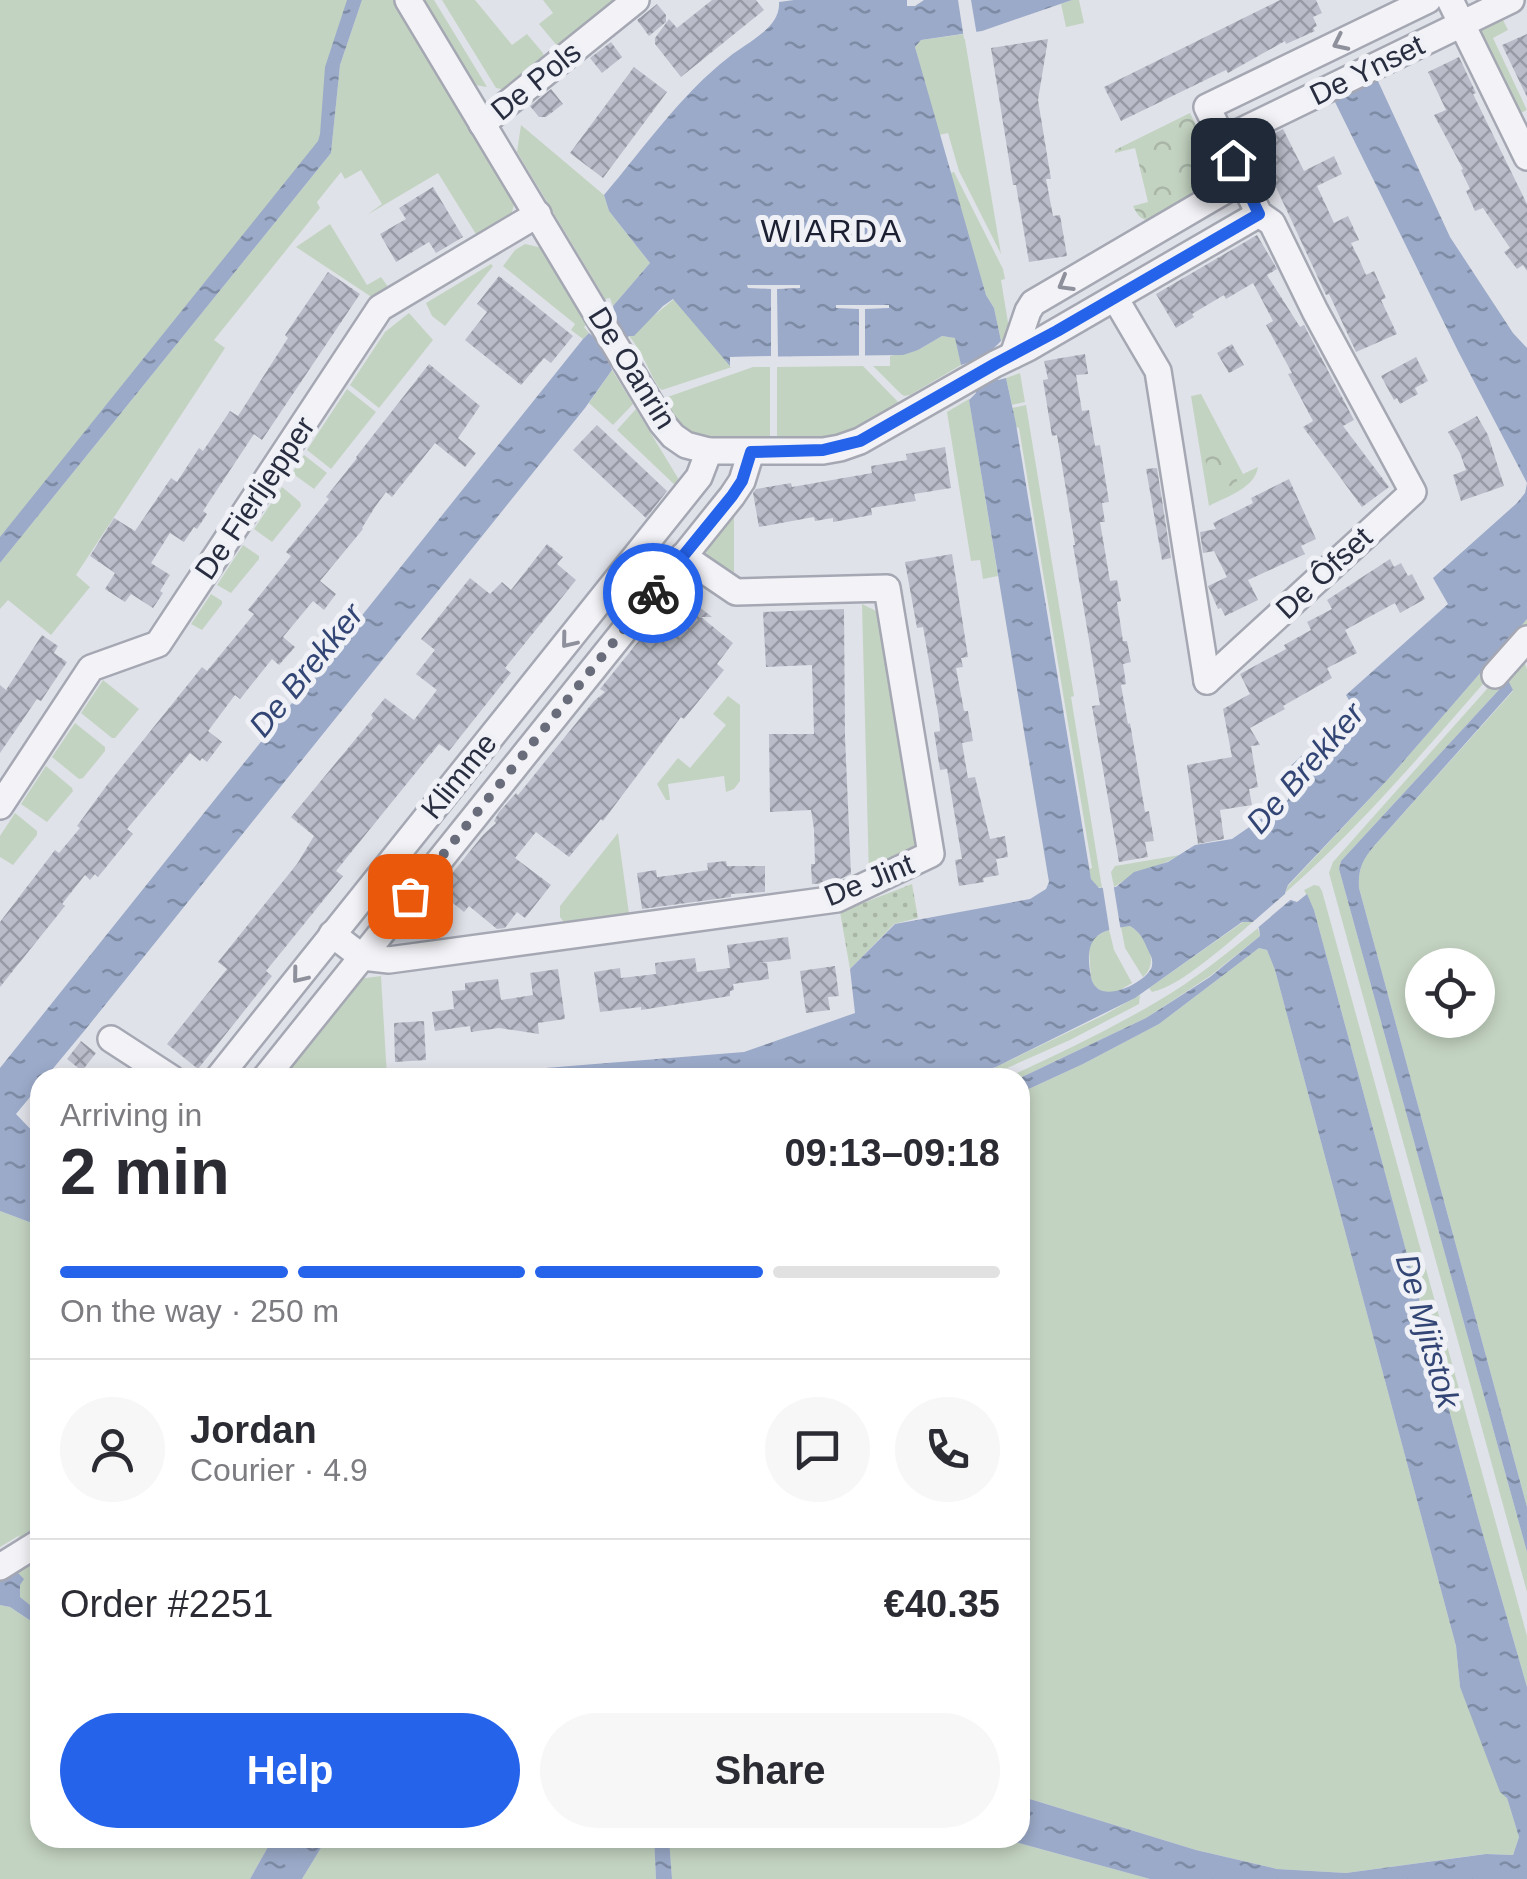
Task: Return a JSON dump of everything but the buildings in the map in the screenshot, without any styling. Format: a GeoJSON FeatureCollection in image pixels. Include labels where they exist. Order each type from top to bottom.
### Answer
{"type":"FeatureCollection","features":[{"type":"Feature","properties":{"kind":"street","name":"De Oanrin"},"geometry":{"type":"LineString","coordinates":[[408,0],[662,423],[673,436],[696,449],[823,450],[860,441],[1259,214]]}},
{"type":"Feature","properties":{"kind":"street","name":"De Pols"},"geometry":{"type":"LineString","coordinates":[[482,124],[636,0]]}},
{"type":"Feature","properties":{"kind":"street","name":"De Ynset"},"geometry":{"type":"LineString","coordinates":[[1206,107],[1428,0]]}},
{"type":"Feature","properties":{"kind":"street"},"geometry":{"type":"LineString","coordinates":[[1450,0],[1527,157]]}},
{"type":"Feature","properties":{"kind":"street","name":"De Ynset"},"geometry":{"type":"LineString","coordinates":[[1223,140],[1511,0]]}},
{"type":"Feature","properties":{"kind":"street","name":"De Ôfset"},"geometry":{"type":"LineString","coordinates":[[1115,298],[1158,372],[1207,681],[1412,492],[1272,223],[1259,214],[1206,107]]}},
{"type":"Feature","properties":{"kind":"street"},"geometry":{"type":"LineString","coordinates":[[1001,361],[1034,303],[1243,180]]}},
{"type":"Feature","properties":{"kind":"street","name":"De Fierljepper"},"geometry":{"type":"LineString","coordinates":[[0,806],[90,668],[158,644],[380,308],[538,214]]}},
{"type":"Feature","properties":{"kind":"street","name":"Klimme"},"geometry":{"type":"LineString","coordinates":[[226,1068],[699,477],[709,451]]}},
{"type":"Feature","properties":{"kind":"street","name":"Klimme"},"geometry":{"type":"LineString","coordinates":[[272,1068],[732,496],[742,481],[751,452]]}},
{"type":"Feature","properties":{"kind":"street","name":"De Jint"},"geometry":{"type":"LineString","coordinates":[[362,957],[389,960],[836,899],[932,854],[887,588],[736,592],[682,556]]}},
{"type":"Feature","properties":{"kind":"street"},"geometry":{"type":"LineString","coordinates":[[626,568],[654,591]]}},
{"type":"Feature","properties":{"kind":"street"},"geometry":{"type":"LineString","coordinates":[[1495,675],[1527,639]]}},
{"type":"Feature","properties":{"kind":"street"},"geometry":{"type":"LineString","coordinates":[[332,934],[362,957]]}},
{"type":"Feature","properties":{"kind":"street"},"geometry":{"type":"LineString","coordinates":[[111,1039],[155,1068]]}},
{"type":"Feature","properties":{"kind":"street"},"geometry":{"type":"LineString","coordinates":[[0,1568],[30,1548]]}},
{"type":"Feature","properties":{"kind":"green space"},"geometry":{"type":"Polygon","coordinates":[[[0,0],[354,0],[333,66],[325,146],[0,549],[0,0]]]}},
{"type":"Feature","properties":{"kind":"green space"},"geometry":{"type":"Polygon","coordinates":[[[362,0],[397,0],[516,197],[510,220],[479,239],[438,173],[367,215],[382,204],[361,170],[345,179],[341,172],[317,202],[320,208],[214,340],[225,348],[76,575],[90,587],[51,635],[8,600],[0,609],[0,563],[331,153],[340,65],[362,0]]]}},
{"type":"Feature","properties":{"kind":"green space"},"geometry":{"type":"Polygon","coordinates":[[[418,0],[434,0],[487,87],[469,84],[418,0]]]}},
{"type":"Feature","properties":{"kind":"green space"},"geometry":{"type":"Polygon","coordinates":[[[442,0],[475,0],[512,45],[527,34],[545,61],[511,91],[496,88],[442,0]]]}},
{"type":"Feature","properties":{"kind":"green space"},"geometry":{"type":"Polygon","coordinates":[[[543,0],[614,0],[581,26],[585,32],[559,48],[539,24],[553,13],[543,0]]]}},
{"type":"Feature","properties":{"kind":"green space"},"geometry":{"type":"Polygon","coordinates":[[[1079,0],[1084,23],[1066,27],[1061,4],[1079,0]]]}},
{"type":"Feature","properties":{"kind":"green space"},"geometry":{"type":"Polygon","coordinates":[[[1502,18],[1508,30],[1493,38],[1527,110],[1518,114],[1478,30],[1502,18]]]}},
{"type":"Feature","properties":{"kind":"green space"},"geometry":{"type":"Polygon","coordinates":[[[964,34],[1001,254],[959,171],[948,133],[939,135],[915,47],[921,40],[964,34]]]}},
{"type":"Feature","properties":{"kind":"green space"},"geometry":{"type":"Polygon","coordinates":[[[1190,113],[1218,169],[1218,179],[1153,220],[1143,219],[1133,206],[1148,202],[1135,148],[1115,150],[1190,113]]]}},
{"type":"Feature","properties":{"kind":"green space"},"geometry":{"type":"Polygon","coordinates":[[[521,125],[604,195],[609,211],[650,263],[613,306],[610,298],[605,299],[517,152],[521,125]]]}},
{"type":"Feature","properties":{"kind":"green space"},"geometry":{"type":"Polygon","coordinates":[[[954,172],[1003,269],[1005,279],[1001,280],[1010,335],[1001,341],[950,173],[954,172]]]}},
{"type":"Feature","properties":{"kind":"green space"},"geometry":{"type":"Polygon","coordinates":[[[330,224],[367,285],[381,277],[391,291],[376,300],[296,247],[330,224]]]}},
{"type":"Feature","properties":{"kind":"green space"},"geometry":{"type":"Polygon","coordinates":[[[525,244],[547,249],[577,298],[589,333],[583,339],[571,330],[575,324],[503,266],[525,244]]]}},
{"type":"Feature","properties":{"kind":"green space"},"geometry":{"type":"Polygon","coordinates":[[[491,264],[445,326],[432,316],[426,303],[491,264]]]}},
{"type":"Feature","properties":{"kind":"green space"},"geometry":{"type":"Polygon","coordinates":[[[674,299],[732,367],[662,390],[629,336],[674,299]]]}},
{"type":"Feature","properties":{"kind":"green space"},"geometry":{"type":"Polygon","coordinates":[[[409,313],[433,340],[379,408],[350,385],[385,332],[409,313]]]}},
{"type":"Feature","properties":{"kind":"green space"},"geometry":{"type":"Polygon","coordinates":[[[942,336],[956,338],[961,365],[910,395],[900,393],[873,366],[890,366],[890,356],[918,350],[942,336]]]}},
{"type":"Feature","properties":{"kind":"green space"},"geometry":{"type":"Polygon","coordinates":[[[863,366],[903,407],[836,439],[777,442],[777,367],[863,366]]]}},
{"type":"Feature","properties":{"kind":"green space"},"geometry":{"type":"Polygon","coordinates":[[[753,367],[770,367],[770,442],[712,442],[686,434],[659,400],[753,367]]]}},
{"type":"Feature","properties":{"kind":"green space"},"geometry":{"type":"Polygon","coordinates":[[[612,370],[633,404],[613,425],[589,403],[612,370]]]}},
{"type":"Feature","properties":{"kind":"green space"},"geometry":{"type":"Polygon","coordinates":[[[1020,373],[1025,402],[1012,405],[1006,378],[1020,373]]]}},
{"type":"Feature","properties":{"kind":"green space"},"geometry":{"type":"Polygon","coordinates":[[[347,389],[376,412],[331,469],[307,450],[347,389]]]}},
{"type":"Feature","properties":{"kind":"green space"},"geometry":{"type":"Polygon","coordinates":[[[1201,394],[1243,474],[1258,467],[1246,486],[1209,506],[1191,396],[1201,394]]]}},
{"type":"Feature","properties":{"kind":"green space"},"geometry":{"type":"Polygon","coordinates":[[[969,399],[998,576],[983,579],[980,560],[971,561],[947,412],[969,399]]]}},
{"type":"Feature","properties":{"kind":"green space"},"geometry":{"type":"Polygon","coordinates":[[[1026,405],[1102,888],[1095,886],[1089,869],[1092,868],[1019,428],[1012,408],[1026,405]]]}},
{"type":"Feature","properties":{"kind":"green space"},"geometry":{"type":"Polygon","coordinates":[[[636,409],[681,483],[677,487],[617,430],[636,409]]]}},
{"type":"Feature","properties":{"kind":"green space"},"geometry":{"type":"Polygon","coordinates":[[[1219,444],[1238,483],[1211,493],[1204,451],[1219,444]]]}},
{"type":"Feature","properties":{"kind":"green space"},"geometry":{"type":"Polygon","coordinates":[[[304,455],[327,473],[314,489],[292,473],[304,455]]]}},
{"type":"Feature","properties":{"kind":"green space"},"geometry":{"type":"Polygon","coordinates":[[[282,487],[301,506],[272,542],[254,529],[282,487]]]}},
{"type":"Feature","properties":{"kind":"green space"},"geometry":{"type":"Polygon","coordinates":[[[734,511],[734,573],[704,557],[718,530],[734,511]]]}},
{"type":"Feature","properties":{"kind":"green space"},"geometry":{"type":"Polygon","coordinates":[[[243,545],[259,559],[231,593],[217,585],[243,545]]]}},
{"type":"Feature","properties":{"kind":"green space"},"geometry":{"type":"Polygon","coordinates":[[[211,594],[222,604],[202,630],[191,624],[211,594]]]}},
{"type":"Feature","properties":{"kind":"green space"},"geometry":{"type":"Polygon","coordinates":[[[862,604],[880,613],[919,845],[869,878],[862,604]]]}},
{"type":"Feature","properties":{"kind":"green space"},"geometry":{"type":"Polygon","coordinates":[[[1527,619],[1527,634],[1440,734],[1349,833],[1285,893],[1288,886],[1390,777],[1527,619]]]}},
{"type":"Feature","properties":{"kind":"green space"},"geometry":{"type":"Polygon","coordinates":[[[1527,644],[1527,1507],[1359,888],[1360,870],[1370,851],[1513,691],[1508,680],[1341,861],[1339,869],[1527,1552],[1527,1592],[1329,873],[1333,862],[1527,644]]]}},
{"type":"Feature","properties":{"kind":"green space"},"geometry":{"type":"Polygon","coordinates":[[[103,680],[139,709],[115,738],[81,713],[103,680]]]}},
{"type":"Feature","properties":{"kind":"green space"},"geometry":{"type":"Polygon","coordinates":[[[728,696],[740,705],[740,781],[726,792],[724,776],[668,784],[670,800],[666,800],[657,784],[678,758],[690,768],[726,725],[713,714],[728,696]]]}},
{"type":"Feature","properties":{"kind":"green space"},"geometry":{"type":"Polygon","coordinates":[[[75,723],[105,747],[79,779],[52,757],[75,723]]]}},
{"type":"Feature","properties":{"kind":"green space"},"geometry":{"type":"Polygon","coordinates":[[[46,766],[73,791],[47,822],[21,804],[46,766]]]}},
{"type":"Feature","properties":{"kind":"green space"},"geometry":{"type":"Polygon","coordinates":[[[15,813],[37,835],[13,865],[0,857],[0,836],[15,813]]]}},
{"type":"Feature","properties":{"kind":"green space"},"geometry":{"type":"Polygon","coordinates":[[[618,833],[630,921],[567,926],[560,917],[560,906],[618,833]]]}},
{"type":"Feature","properties":{"kind":"green space"},"geometry":{"type":"Polygon","coordinates":[[[1180,855],[1114,887],[1111,872],[1115,866],[1180,855]]]}},
{"type":"Feature","properties":{"kind":"green space"},"geometry":{"type":"Polygon","coordinates":[[[912,884],[918,918],[894,924],[850,969],[840,912],[912,884]]]}},
{"type":"Feature","properties":{"kind":"green space"},"geometry":{"type":"Polygon","coordinates":[[[1314,885],[1322,891],[1527,1636],[1527,1687],[1314,910],[1304,890],[1314,885]]]}},
{"type":"Feature","properties":{"kind":"green space"},"geometry":{"type":"Polygon","coordinates":[[[1243,922],[1253,922],[1190,973],[1163,988],[1152,992],[1149,988],[1243,922]]]}},
{"type":"Feature","properties":{"kind":"green space"},"geometry":{"type":"Polygon","coordinates":[[[1130,926],[1142,936],[1151,957],[1143,977],[1125,948],[1121,927],[1130,926]]]}},
{"type":"Feature","properties":{"kind":"green space"},"geometry":{"type":"Polygon","coordinates":[[[1258,928],[1260,936],[1210,976],[1146,1018],[1030,1073],[1027,1068],[1102,1032],[1197,976],[1258,928]]]}},
{"type":"Feature","properties":{"kind":"green space"},"geometry":{"type":"Polygon","coordinates":[[[1109,929],[1114,950],[1132,983],[1117,992],[1104,993],[1091,978],[1089,950],[1092,939],[1109,929]]]}},
{"type":"Feature","properties":{"kind":"green space"},"geometry":{"type":"Polygon","coordinates":[[[1259,948],[1267,950],[1456,1646],[1460,1687],[1507,1798],[1519,1837],[1513,1855],[1485,1854],[1346,1873],[1277,1869],[1196,1850],[1030,1799],[1030,1088],[1159,1024],[1259,948]]]}},
{"type":"Feature","properties":{"kind":"green space"},"geometry":{"type":"Polygon","coordinates":[[[381,976],[386,1068],[287,1068],[358,979],[381,976]]]}},
{"type":"Feature","properties":{"kind":"green space"},"geometry":{"type":"Polygon","coordinates":[[[1140,995],[1139,1004],[1070,1040],[1007,1068],[993,1068],[996,1067],[1140,995]]]}},
{"type":"Feature","properties":{"kind":"green space"},"geometry":{"type":"Polygon","coordinates":[[[0,1211],[30,1222],[30,1538],[0,1563],[20,1535],[0,1547],[0,1211]]]}},
{"type":"Feature","properties":{"kind":"green space"},"geometry":{"type":"Polygon","coordinates":[[[30,1553],[30,1605],[20,1597],[17,1572],[0,1582],[0,1572],[30,1553]]]}},
{"type":"Feature","properties":{"kind":"green space"},"geometry":{"type":"Polygon","coordinates":[[[0,1605],[30,1620],[30,1848],[267,1848],[250,1879],[0,1879],[0,1605]]]}},
{"type":"Feature","properties":{"kind":"green space"},"geometry":{"type":"Polygon","coordinates":[[[1030,1846],[1150,1879],[672,1879],[670,1848],[1030,1846]]]}},
{"type":"Feature","properties":{"kind":"green space"},"geometry":{"type":"Polygon","coordinates":[[[321,1848],[654,1848],[656,1879],[302,1879],[321,1848]]]}},
{"type":"Feature","properties":{"kind":"water"},"geometry":{"type":"Polygon","coordinates":[[[347,0],[362,0],[340,65],[331,153],[0,563],[0,537],[318,141],[325,67],[347,0]]]}},
{"type":"Feature","properties":{"kind":"water","name":"De Brekker"},"geometry":{"type":"Polygon","coordinates":[[[794,0],[907,0],[907,6],[915,6],[924,0],[1072,0],[982,31],[921,40],[915,47],[986,295],[994,308],[1001,341],[992,350],[998,380],[1006,378],[1016,424],[1091,879],[1099,888],[1116,887],[1134,872],[1168,862],[1195,845],[1232,839],[1288,800],[1289,793],[1279,777],[1353,707],[1346,695],[1448,604],[1433,578],[1517,503],[1527,483],[1527,619],[1390,777],[1288,885],[1285,893],[1297,902],[1307,894],[1314,910],[1527,1687],[1527,1879],[1150,1879],[1030,1846],[1030,1799],[1196,1850],[1277,1869],[1346,1873],[1486,1854],[1513,1855],[1519,1837],[1507,1798],[1500,1792],[1460,1687],[1456,1646],[1267,950],[1259,948],[1159,1024],[1030,1088],[1030,1073],[1146,1018],[1210,977],[1260,936],[1253,922],[1242,922],[1135,998],[993,1068],[545,1068],[744,1052],[855,1013],[850,969],[895,924],[1030,899],[1046,889],[1049,882],[969,400],[976,393],[970,362],[961,365],[955,338],[942,336],[903,355],[731,357],[730,366],[673,299],[634,336],[629,336],[609,360],[612,370],[585,408],[85,1030],[53,1068],[30,1068],[30,1097],[16,1114],[30,1129],[30,1222],[0,1211],[0,1068],[583,339],[589,333],[596,339],[615,315],[613,306],[650,263],[609,211],[604,195],[694,88],[769,27],[779,2],[794,0]],[[1130,926],[1108,930],[1094,939],[1089,964],[1095,986],[1112,992],[1133,985],[1149,972],[1152,958],[1130,926]]]}},
{"type":"Feature","properties":{"kind":"water"},"geometry":{"type":"Polygon","coordinates":[[[1377,79],[1450,237],[1527,348],[1527,483],[1334,100],[1377,79]]]}},
{"type":"Feature","properties":{"kind":"water"},"geometry":{"type":"Polygon","coordinates":[[[1508,680],[1513,690],[1370,851],[1360,870],[1359,888],[1527,1507],[1527,1552],[1339,869],[1341,861],[1508,680]]]}},
{"type":"Feature","properties":{"kind":"water"},"geometry":{"type":"Polygon","coordinates":[[[17,1572],[24,1579],[20,1597],[30,1605],[30,1620],[0,1605],[0,1582],[17,1572]]]}},
{"type":"Feature","properties":{"kind":"water"},"geometry":{"type":"Polygon","coordinates":[[[267,1848],[321,1848],[302,1879],[250,1879],[267,1848]]]}},
{"type":"Feature","properties":{"kind":"water"},"geometry":{"type":"Polygon","coordinates":[[[654,1848],[670,1848],[672,1879],[656,1879],[654,1848]]]}},
{"type":"Feature","properties":{"kind":"pier"},"geometry":{"type":"Polygon","coordinates":[[[958,0],[971,0],[977,36],[964,39],[958,0]]]}},
{"type":"Feature","properties":{"kind":"pier"},"geometry":{"type":"Polygon","coordinates":[[[747,285],[800,285],[777,289],[778,357],[859,356],[859,309],[836,305],[889,305],[865,309],[865,356],[890,356],[890,361],[735,362],[735,367],[730,367],[730,357],[771,356],[771,289],[747,285]]]}},
{"type":"Feature","properties":{"kind":"pier"},"geometry":{"type":"Polygon","coordinates":[[[1113,882],[1121,932],[1110,934],[1102,883],[1113,882]]]}},
{"type":"Feature","properties":{"kind":"pier"},"geometry":{"type":"Polygon","coordinates":[[[1293,887],[1291,892],[1295,896],[1254,931],[1247,927],[1293,887]]]}},
{"type":"Feature","properties":{"kind":"way so far"},"geometry":{"type":"LineString","coordinates":[[410,896],[653,593]]}},
{"type":"Feature","properties":{"kind":"district","name":"WIARDA"},"geometry":{"type":"Point","coordinates":[832,231]}},
{"type":"Feature","properties":{"kind":"route"},"geometry":{"type":"LineString","coordinates":[[653,593],[732,496],[742,481],[751,452],[823,450],[860,441],[1259,214],[1233,160]]}},
{"type":"Feature","properties":{"kind":"water label","name":"De Mjitstok"},"geometry":{"type":"Point","coordinates":[1428,1331]}}]}
